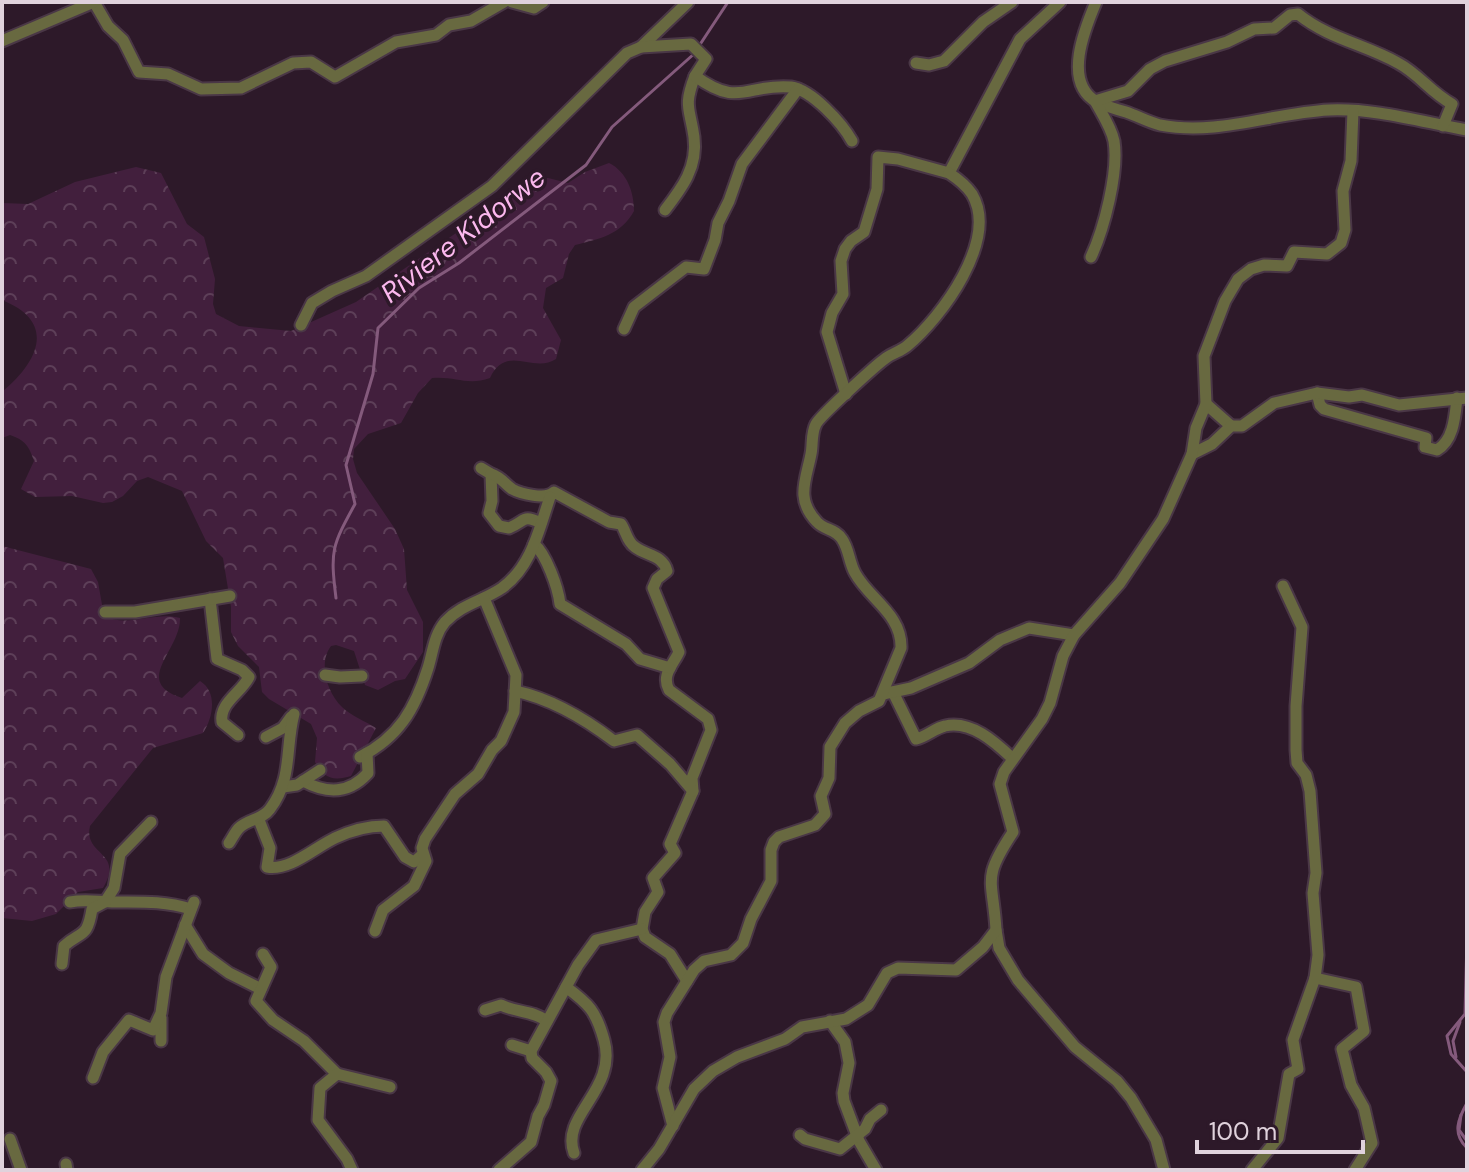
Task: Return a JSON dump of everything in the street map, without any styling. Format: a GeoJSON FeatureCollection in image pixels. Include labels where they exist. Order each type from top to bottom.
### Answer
{"type":"FeatureCollection","features":[{"type":"Feature","properties":{"kind":"street"},"geometry":{"type":"LineString","coordinates":[[2,41],[94,2],[108,26],[123,40],[139,72],[168,74],[201,89],[241,88],[293,63],[311,62],[335,77],[396,42],[436,35],[449,25],[471,21],[504,2]]}},
{"type":"Feature","properties":{"kind":"street"},"geometry":{"type":"LineString","coordinates":[[512,2],[534,8],[543,2]]}},
{"type":"Feature","properties":{"kind":"street"},"geometry":{"type":"LineString","coordinates":[[641,47],[688,2]]}},
{"type":"Feature","properties":{"kind":"street"},"geometry":{"type":"LineString","coordinates":[[916,63],[929,65],[944,61],[983,22],[1012,2]]}},
{"type":"Feature","properties":{"kind":"street"},"geometry":{"type":"LineString","coordinates":[[949,173],[1020,39],[1060,2]]}},
{"type":"Feature","properties":{"kind":"street"},"geometry":{"type":"LineString","coordinates":[[1091,257],[1106,220],[1114,160],[1114,141],[1108,124],[1083,85],[1078,66],[1080,42],[1096,2]]}},
{"type":"Feature","properties":{"kind":"street"},"geometry":{"type":"LineString","coordinates":[[1095,101],[1128,91],[1150,69],[1165,61],[1227,42],[1254,29],[1274,28],[1290,15],[1298,14],[1316,28],[1411,71],[1433,94],[1452,104],[1443,126]]}},
{"type":"Feature","properties":{"kind":"street"},"geometry":{"type":"LineString","coordinates":[[301,325],[312,303],[366,276],[492,186],[627,53],[641,47],[691,44],[706,59],[695,76],[686,102],[694,136],[692,167],[665,210]]}},
{"type":"Feature","properties":{"kind":"street"},"geometry":{"type":"LineString","coordinates":[[695,76],[718,92],[733,94],[789,87],[798,89],[829,111],[852,141]]}},
{"type":"Feature","properties":{"kind":"street"},"geometry":{"type":"LineString","coordinates":[[624,329],[634,307],[686,267],[704,269],[718,223],[742,164],[798,89]]}},
{"type":"Feature","properties":{"kind":"street"},"geometry":{"type":"LineString","coordinates":[[1095,101],[1151,123],[1188,127],[1231,127],[1297,113],[1353,111],[1374,112],[1467,130]]}},
{"type":"Feature","properties":{"kind":"street"},"geometry":{"type":"LineString","coordinates":[[1164,1170],[1156,1140],[1131,1098],[1117,1081],[1075,1047],[1018,980],[999,948],[989,875],[993,862],[1013,832],[1000,784],[1012,758],[1042,719],[1050,703],[1063,656],[1074,635],[1120,583],[1163,519],[1192,454],[1196,428],[1206,404],[1204,356],[1225,301],[1238,279],[1251,269],[1264,265],[1287,266],[1294,252],[1327,254],[1341,243],[1345,230],[1343,191],[1351,161],[1353,111]]}},
{"type":"Feature","properties":{"kind":"street"},"geometry":{"type":"LineString","coordinates":[[846,394],[827,332],[832,313],[843,294],[841,261],[845,249],[864,232],[877,189],[878,157],[898,159],[949,173],[964,184],[973,196],[979,225],[964,275],[919,334],[906,347],[886,358],[815,425],[802,487],[817,522],[843,540],[855,572],[897,626],[902,639],[901,648],[886,681],[888,693],[916,739],[945,726],[955,726],[979,732],[1012,758]]}},
{"type":"Feature","properties":{"kind":"street"},"geometry":{"type":"LineString","coordinates":[[1206,404],[1231,426],[1242,426],[1274,403],[1317,393],[1349,397],[1362,395],[1399,405],[1462,398],[1450,436],[1445,445],[1437,450],[1425,447],[1426,438],[1324,409],[1317,393]]}},
{"type":"Feature","properties":{"kind":"street"},"geometry":{"type":"LineString","coordinates":[[1192,454],[1212,444],[1231,426]]}},
{"type":"Feature","properties":{"kind":"street"},"geometry":{"type":"LineString","coordinates":[[541,523],[529,518],[509,528],[499,526],[489,513],[492,501],[486,471],[500,476],[521,493],[550,497]]}},
{"type":"Feature","properties":{"kind":"street"},"geometry":{"type":"LineString","coordinates":[[303,781],[323,791],[359,784],[368,773],[364,755],[387,741],[402,726],[444,623],[466,604],[504,587],[516,575],[529,558],[554,492],[609,522],[621,524],[635,548],[666,566],[667,571],[657,579],[653,588],[679,652],[665,678],[669,690],[708,719],[711,730],[692,778],[693,791],[670,844],[675,853],[653,878],[658,892],[645,912],[642,929],[645,937],[670,954],[687,981]]}},
{"type":"Feature","properties":{"kind":"street"},"geometry":{"type":"LineString","coordinates":[[534,544],[542,551],[560,604],[626,644],[640,659],[670,668]]}},
{"type":"Feature","properties":{"kind":"street"},"geometry":{"type":"LineString","coordinates":[[1252,1170],[1278,1138],[1289,1074],[1298,1069],[1293,1040],[1315,978],[1318,955],[1310,791],[1306,775],[1297,763],[1296,750],[1302,627],[1283,586]]}},
{"type":"Feature","properties":{"kind":"street"},"geometry":{"type":"LineString","coordinates":[[105,612],[135,612],[230,596]]}},
{"type":"Feature","properties":{"kind":"street"},"geometry":{"type":"LineString","coordinates":[[375,931],[383,910],[414,886],[426,861],[423,854],[425,839],[449,803],[478,774],[501,741],[514,712],[516,675],[484,598]]}},
{"type":"Feature","properties":{"kind":"street"},"geometry":{"type":"LineString","coordinates":[[210,599],[217,659],[242,670],[249,677],[243,689],[225,705],[221,713],[222,722],[238,735]]}},
{"type":"Feature","properties":{"kind":"street"},"geometry":{"type":"LineString","coordinates":[[673,1126],[663,1088],[670,1057],[664,1022],[687,981],[704,961],[731,955],[740,948],[771,881],[774,842],[779,837],[815,825],[825,814],[821,796],[829,778],[830,747],[845,723],[888,693],[911,688],[969,663],[1000,640],[1029,628],[1074,635]]}},
{"type":"Feature","properties":{"kind":"street"},"geometry":{"type":"LineString","coordinates":[[415,664],[429,662]]}},
{"type":"Feature","properties":{"kind":"street"},"geometry":{"type":"LineString","coordinates":[[325,675],[362,676]]}},
{"type":"Feature","properties":{"kind":"street"},"geometry":{"type":"LineString","coordinates":[[515,691],[540,696],[589,722],[614,741],[637,735],[670,764],[693,791]]}},
{"type":"Feature","properties":{"kind":"street"},"geometry":{"type":"LineString","coordinates":[[229,843],[241,826],[259,820],[269,811],[283,787],[294,714],[283,728],[266,737]]}},
{"type":"Feature","properties":{"kind":"street"},"geometry":{"type":"LineString","coordinates":[[283,787],[297,785],[320,770]]}},
{"type":"Feature","properties":{"kind":"street"},"geometry":{"type":"LineString","coordinates":[[232,816],[241,826]]}},
{"type":"Feature","properties":{"kind":"street"},"geometry":{"type":"LineString","coordinates":[[259,820],[270,848],[267,867],[282,873],[337,837],[373,826],[384,826],[405,857],[414,862],[423,854]]}},
{"type":"Feature","properties":{"kind":"street"},"geometry":{"type":"LineString","coordinates":[[62,964],[64,946],[82,935],[92,909],[105,902],[114,888],[120,854],[151,822]]}},
{"type":"Feature","properties":{"kind":"street"},"geometry":{"type":"LineString","coordinates":[[70,902],[90,899],[105,902],[148,900],[193,905],[166,977],[161,1041]]}},
{"type":"Feature","properties":{"kind":"street"},"geometry":{"type":"LineString","coordinates":[[185,925],[203,954],[229,973],[261,989]]}},
{"type":"Feature","properties":{"kind":"street"},"geometry":{"type":"LineString","coordinates":[[501,1169],[531,1142],[551,1078],[532,1058],[531,1051],[566,987],[596,940],[642,929]]}},
{"type":"Feature","properties":{"kind":"street"},"geometry":{"type":"LineString","coordinates":[[642,1170],[694,1089],[713,1071],[737,1057],[785,1039],[802,1027],[846,1019],[868,1005],[887,973],[898,968],[956,970],[983,947],[996,930]]}},
{"type":"Feature","properties":{"kind":"street"},"geometry":{"type":"LineString","coordinates":[[263,954],[271,967],[256,1001],[273,1020],[304,1041],[337,1074],[390,1087]]}},
{"type":"Feature","properties":{"kind":"street"},"geometry":{"type":"LineString","coordinates":[[1315,978],[1356,987],[1364,1031],[1342,1049],[1351,1085],[1364,1108],[1372,1143],[1355,1170]]}},
{"type":"Feature","properties":{"kind":"street"},"geometry":{"type":"LineString","coordinates":[[566,987],[595,1011],[608,1053],[605,1074],[572,1130],[574,1153]]}},
{"type":"Feature","properties":{"kind":"street"},"geometry":{"type":"LineString","coordinates":[[485,1010],[501,1005],[510,1010],[535,1013],[547,1021]]}},
{"type":"Feature","properties":{"kind":"street"},"geometry":{"type":"LineString","coordinates":[[93,1078],[103,1052],[124,1019],[153,1030],[161,1013]]}},
{"type":"Feature","properties":{"kind":"street"},"geometry":{"type":"LineString","coordinates":[[830,1021],[845,1042],[849,1063],[843,1093],[856,1135],[876,1170]]}},
{"type":"Feature","properties":{"kind":"street"},"geometry":{"type":"LineString","coordinates":[[512,1045],[531,1051]]}},
{"type":"Feature","properties":{"kind":"street"},"geometry":{"type":"LineString","coordinates":[[337,1074],[320,1088],[318,1120],[352,1170]]}},
{"type":"Feature","properties":{"kind":"street"},"geometry":{"type":"LineString","coordinates":[[800,1135],[840,1149],[881,1110]]}},
{"type":"Feature","properties":{"kind":"street"},"geometry":{"type":"LineString","coordinates":[[10,1139],[21,1170]]}},
{"type":"Feature","properties":{"kind":"green space"},"geometry":{"type":"Polygon","coordinates":[[[609,163],[628,183],[634,211],[616,231],[575,245],[569,254],[563,278],[546,288],[543,308],[561,340],[556,359],[547,363],[504,362],[490,378],[482,380],[432,378],[418,393],[401,423],[368,434],[354,449],[357,473],[395,529],[404,549],[407,590],[423,622],[423,652],[405,679],[378,690],[365,685],[354,651],[331,646],[325,669],[332,694],[346,710],[376,728],[351,776],[330,777],[315,762],[317,738],[311,724],[262,692],[259,667],[238,646],[231,632],[231,607],[223,558],[206,541],[182,491],[148,477],[137,481],[123,496],[103,503],[72,496],[35,497],[21,489],[34,461],[23,441],[10,435],[2,438],[2,392],[33,355],[36,331],[30,319],[2,300],[2,203],[28,204],[75,182],[136,167],[161,173],[187,224],[204,237],[215,279],[213,304],[216,314],[239,326],[291,331],[356,302],[533,180],[548,178],[568,183],[585,172],[609,163]]]}},
{"type":"Feature","properties":{"kind":"green space"},"geometry":{"type":"Polygon","coordinates":[[[2,546],[91,569],[98,582],[104,616],[122,620],[161,616],[180,618],[174,642],[162,664],[160,683],[167,691],[182,698],[200,681],[209,692],[212,706],[203,733],[153,748],[90,826],[92,843],[107,860],[109,867],[103,888],[78,892],[56,914],[32,921],[2,918],[2,546]]]}},
{"type":"Feature","properties":{"kind":"waterway","name":"Riviere Kidorwe"},"geometry":{"type":"LineString","coordinates":[[699,46],[728,2]]}},
{"type":"Feature","properties":{"kind":"waterway","name":"Riviere Kidorwe"},"geometry":{"type":"LineString","coordinates":[[336,598],[333,558],[341,530],[355,504],[346,465],[373,374],[378,328],[419,288],[459,263],[586,165],[612,127],[695,53]]}},
{"type":"Feature","properties":{"kind":"waterway"},"geometry":{"type":"LineString","coordinates":[[1467,939],[1465,1014],[1447,1036],[1451,1054],[1467,1072]]}},
{"type":"Feature","properties":{"kind":"waterway"},"geometry":{"type":"LineString","coordinates":[[1456,1057],[1453,1041],[1460,1022]]}},
{"type":"Feature","properties":{"kind":"waterway"},"geometry":{"type":"LineString","coordinates":[[1467,1103],[1458,1126],[1459,1137],[1467,1148]]}},
{"type":"Feature","properties":{"kind":"waterway"},"geometry":{"type":"LineString","coordinates":[[1461,1115],[1459,1130],[1467,1141]]}}]}
